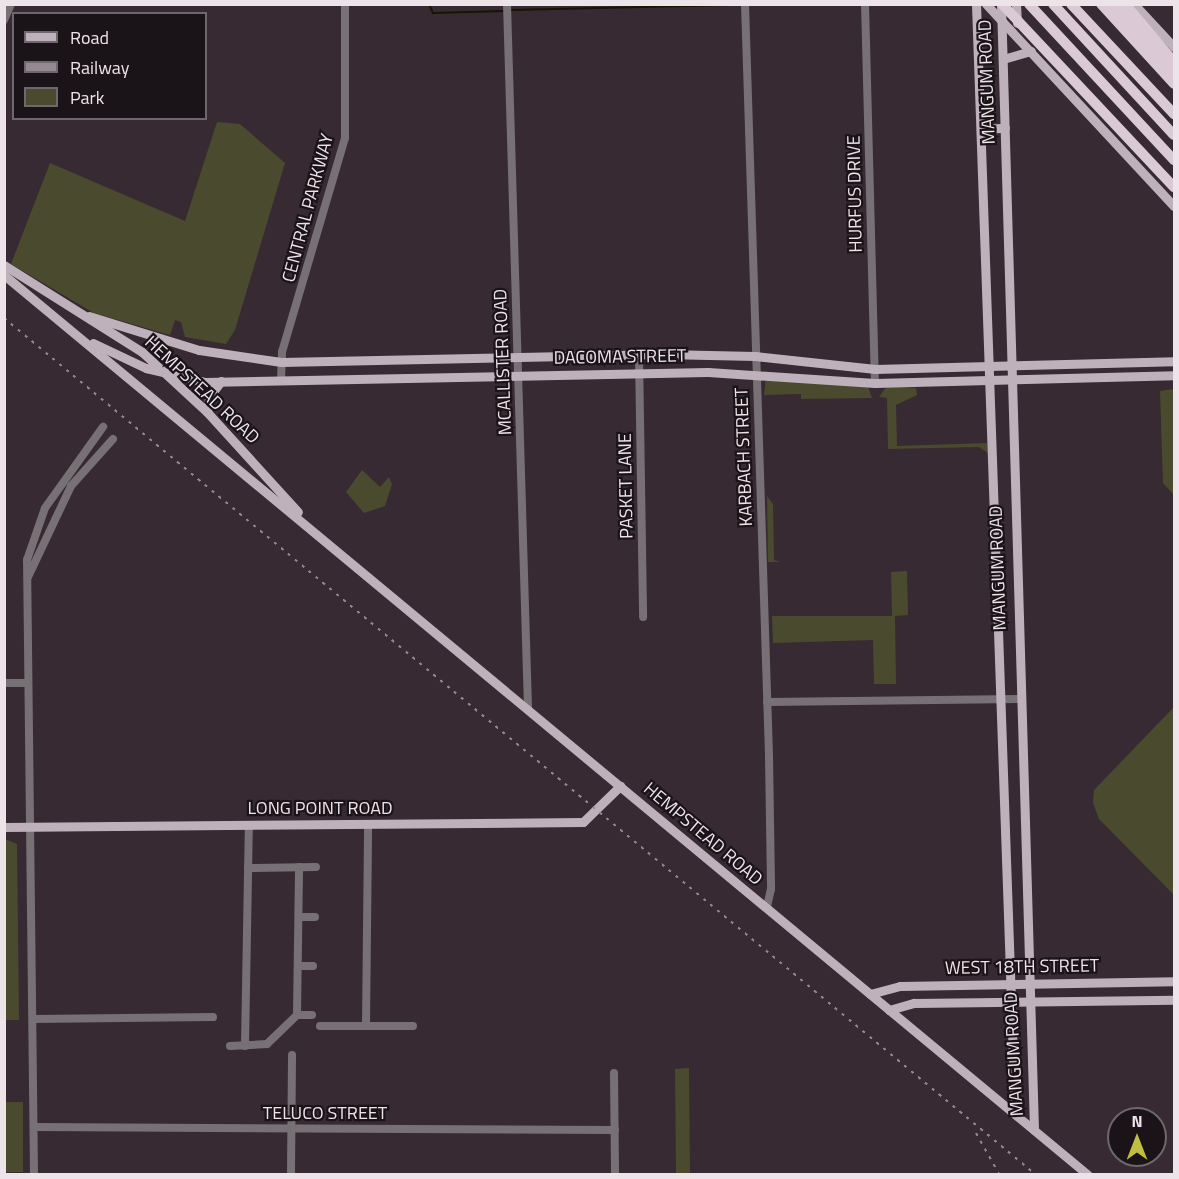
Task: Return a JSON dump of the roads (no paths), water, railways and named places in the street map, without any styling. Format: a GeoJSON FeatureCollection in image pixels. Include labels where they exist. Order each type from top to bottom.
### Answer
{"type":"FeatureCollection","features":[{"type":"Feature","properties":{"kind":"highway"},"geometry":{"type":"LineString","coordinates":[[1002,4],[1174,187]]}},
{"type":"Feature","properties":{"kind":"highway"},"geometry":{"type":"LineString","coordinates":[[1029,4],[1174,160]]}},
{"type":"Feature","properties":{"kind":"highway"},"geometry":{"type":"LineString","coordinates":[[1053,4],[1174,135]]}},
{"type":"Feature","properties":{"kind":"highway"},"geometry":{"type":"LineString","coordinates":[[1071,4],[1174,114]]}},
{"type":"Feature","properties":{"kind":"highway"},"geometry":{"type":"LineString","coordinates":[[1101,4],[1174,84]]}},
{"type":"Feature","properties":{"kind":"highway"},"geometry":{"type":"LineString","coordinates":[[1113,4],[1174,74]]}},
{"type":"Feature","properties":{"kind":"highway"},"geometry":{"type":"LineString","coordinates":[[1125,4],[1174,62]]}},
{"type":"Feature","properties":{"kind":"main road","name":"MANGUM ROAD"},"geometry":{"type":"LineString","coordinates":[[976,4],[996,489],[1009,982],[1015,1114]]}},
{"type":"Feature","properties":{"kind":"main road"},"geometry":{"type":"LineString","coordinates":[[986,4],[1174,206]]}},
{"type":"Feature","properties":{"kind":"main road","name":"MANGUM ROAD"},"geometry":{"type":"LineString","coordinates":[[1002,4],[1005,249],[1023,864],[1034,1130]]}},
{"type":"Feature","properties":{"kind":"main road"},"geometry":{"type":"LineString","coordinates":[[1016,4],[1022,42]]}},
{"type":"Feature","properties":{"kind":"main road"},"geometry":{"type":"LineString","coordinates":[[1134,4],[1174,47]]}},
{"type":"Feature","properties":{"kind":"main road"},"geometry":{"type":"LineString","coordinates":[[1003,59],[1031,51]]}},
{"type":"Feature","properties":{"kind":"main road"},"geometry":{"type":"LineString","coordinates":[[982,129],[1005,128]]}},
{"type":"Feature","properties":{"kind":"main road"},"geometry":{"type":"LineString","coordinates":[[987,250],[1005,249]]}},
{"type":"Feature","properties":{"kind":"main road","name":"HEMPSTEAD ROAD"},"geometry":{"type":"LineString","coordinates":[[4,265],[89,316],[167,375],[207,412],[290,499],[300,517]]}},
{"type":"Feature","properties":{"kind":"main road","name":"HEMPSTEAD ROAD"},"geometry":{"type":"LineString","coordinates":[[4,275],[300,517],[1087,1174]]}},
{"type":"Feature","properties":{"kind":"main road","name":"DACOMA STREET"},"geometry":{"type":"LineString","coordinates":[[89,316],[199,350],[281,362],[639,355],[755,357],[875,369],[1009,368],[1174,361]]}},
{"type":"Feature","properties":{"kind":"main road","name":"DACOMA STREET"},"geometry":{"type":"LineString","coordinates":[[75,333],[167,375],[221,381],[640,372],[756,374],[875,383],[1174,375]]}},
{"type":"Feature","properties":{"kind":"main road"},"geometry":{"type":"LineString","coordinates":[[207,412],[209,397],[221,381]]}},
{"type":"Feature","properties":{"kind":"main road"},"geometry":{"type":"LineString","coordinates":[[996,489],[1012,488]]}},
{"type":"Feature","properties":{"kind":"main road"},"geometry":{"type":"LineString","coordinates":[[998,591],[1015,590]]}},
{"type":"Feature","properties":{"kind":"main road","name":"LONG POINT ROAD"},"geometry":{"type":"LineString","coordinates":[[4,827],[583,822],[620,786]]}},
{"type":"Feature","properties":{"kind":"main road"},"geometry":{"type":"LineString","coordinates":[[1007,865],[1023,864]]}},
{"type":"Feature","properties":{"kind":"main road"},"geometry":{"type":"LineString","coordinates":[[1152,981],[1153,1000]]}},
{"type":"Feature","properties":{"kind":"main road","name":"WEST 18TH STREET"},"geometry":{"type":"LineString","coordinates":[[870,994],[897,987],[1009,982],[1174,981]]}},
{"type":"Feature","properties":{"kind":"main road"},"geometry":{"type":"LineString","coordinates":[[946,985],[948,1002]]}},
{"type":"Feature","properties":{"kind":"main road","name":"WEST 18TH STREET"},"geometry":{"type":"LineString","coordinates":[[889,1010],[914,1003],[1174,1000]]}},
{"type":"Feature","properties":{"kind":"street"},"geometry":{"type":"LineString","coordinates":[[4,20],[11,4]]}},
{"type":"Feature","properties":{"kind":"street","name":"CENTRAL PARKWAY"},"geometry":{"type":"LineString","coordinates":[[281,381],[281,362],[345,138],[345,4]]}},
{"type":"Feature","properties":{"kind":"street","name":"HURFUS DRIVE"},"geometry":{"type":"LineString","coordinates":[[865,4],[875,383]]}},
{"type":"Feature","properties":{"kind":"street","name":"MCALLISTER ROAD"},"geometry":{"type":"LineString","coordinates":[[507,5],[528,708]]}},
{"type":"Feature","properties":{"kind":"street","name":"KARBACH STREET"},"geometry":{"type":"LineString","coordinates":[[746,8],[767,702],[771,889],[767,908]]}},
{"type":"Feature","properties":{"kind":"street","name":"PASKET LANE"},"geometry":{"type":"LineString","coordinates":[[639,355],[643,617]]}},
{"type":"Feature","properties":{"kind":"street"},"geometry":{"type":"LineString","coordinates":[[34,1174],[26,683],[27,560],[37,530],[60,482],[103,427]]}},
{"type":"Feature","properties":{"kind":"street"},"geometry":{"type":"LineString","coordinates":[[28,578],[71,486],[113,439]]}},
{"type":"Feature","properties":{"kind":"street"},"geometry":{"type":"LineString","coordinates":[[4,683],[26,683]]}},
{"type":"Feature","properties":{"kind":"street"},"geometry":{"type":"LineString","coordinates":[[767,702],[1018,699]]}},
{"type":"Feature","properties":{"kind":"street"},"geometry":{"type":"LineString","coordinates":[[245,1046],[249,825]]}},
{"type":"Feature","properties":{"kind":"street"},"geometry":{"type":"LineString","coordinates":[[366,1026],[368,825]]}},
{"type":"Feature","properties":{"kind":"street"},"geometry":{"type":"LineString","coordinates":[[297,1015],[299,867]]}},
{"type":"Feature","properties":{"kind":"street"},"geometry":{"type":"LineString","coordinates":[[248,868],[316,867]]}},
{"type":"Feature","properties":{"kind":"street"},"geometry":{"type":"LineString","coordinates":[[299,917],[315,917]]}},
{"type":"Feature","properties":{"kind":"street"},"geometry":{"type":"LineString","coordinates":[[298,966],[313,966]]}},
{"type":"Feature","properties":{"kind":"street"},"geometry":{"type":"LineString","coordinates":[[230,1046],[267,1044],[297,1015],[312,1015]]}},
{"type":"Feature","properties":{"kind":"street"},"geometry":{"type":"LineString","coordinates":[[33,1019],[213,1017]]}},
{"type":"Feature","properties":{"kind":"street"},"geometry":{"type":"LineString","coordinates":[[320,1026],[413,1026]]}},
{"type":"Feature","properties":{"kind":"street"},"geometry":{"type":"LineString","coordinates":[[291,1174],[292,1055]]}},
{"type":"Feature","properties":{"kind":"street"},"geometry":{"type":"LineString","coordinates":[[614,1073],[615,1174]]}},
{"type":"Feature","properties":{"kind":"street","name":"TELUCO STREET"},"geometry":{"type":"LineString","coordinates":[[34,1127],[615,1130]]}},
{"type":"Feature","properties":{"kind":"waterway"},"geometry":{"type":"LineString","coordinates":[[429,4],[433,13],[504,11]]}},
{"type":"Feature","properties":{"kind":"waterway"},"geometry":{"type":"LineString","coordinates":[[510,10],[772,4]]}},
{"type":"Feature","properties":{"kind":"railway"},"geometry":{"type":"LineString","coordinates":[[4,318],[1035,1174]]}},
{"type":"Feature","properties":{"kind":"railway"},"geometry":{"type":"LineString","coordinates":[[976,1133],[999,1174]]}}]}
